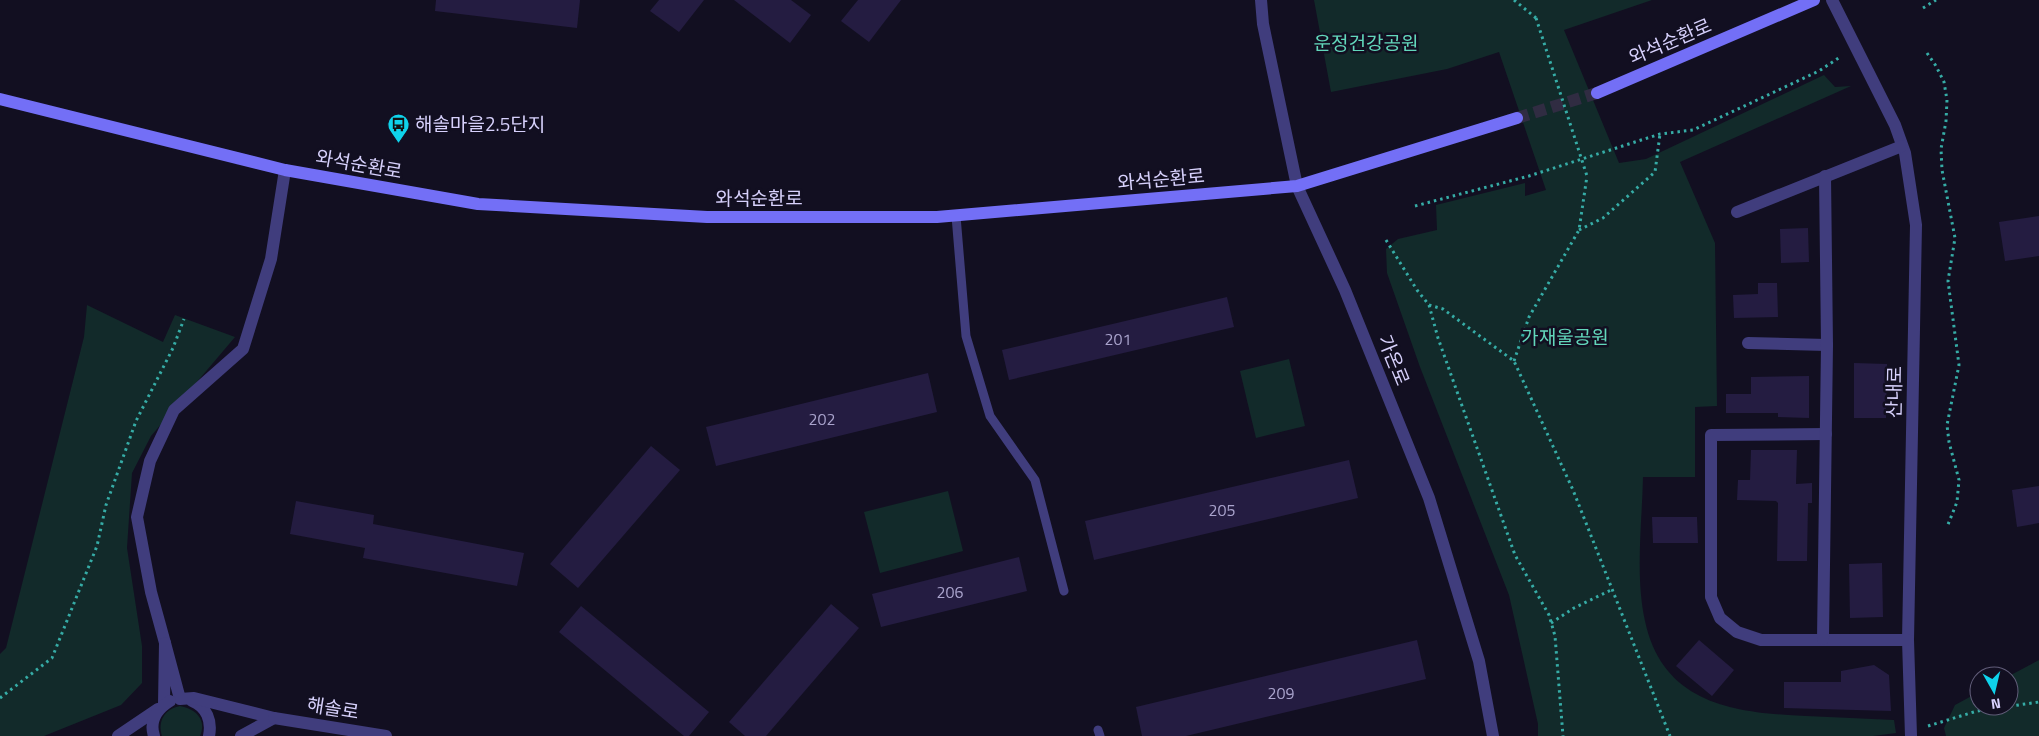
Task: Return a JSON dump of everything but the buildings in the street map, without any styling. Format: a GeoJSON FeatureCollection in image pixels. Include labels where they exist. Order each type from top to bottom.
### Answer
{"type":"FeatureCollection","features":[{"type":"Feature","properties":{"kind":"street","name":"가온로"},"geometry":{"type":"LineString","coordinates":[[1261,0],[1263,24],[1297,186],[1345,290],[1429,498],[1479,660],[1493,736]]}},
{"type":"Feature","properties":{"kind":"street","name":"와석순환로"},"geometry":{"type":"LineString","coordinates":[[1597,93],[1814,0]]}},
{"type":"Feature","properties":{"kind":"street","name":"산내로"},"geometry":{"type":"LineString","coordinates":[[1832,0],[1895,125],[1902,146],[1916,225],[1908,640],[1910,734]]}},
{"type":"Feature","properties":{"kind":"street","name":"와석순환로"},"geometry":{"type":"LineString","coordinates":[[0,99],[284,170],[478,204],[708,217],[956,216],[1297,186],[1518,118]]}},
{"type":"Feature","properties":{"kind":"street"},"geometry":{"type":"LineString","coordinates":[[1737,212],[1902,146]]}},
{"type":"Feature","properties":{"kind":"street"},"geometry":{"type":"LineString","coordinates":[[180,699],[151,592],[137,517],[150,461],[174,410],[243,349],[271,259],[284,170]]}},
{"type":"Feature","properties":{"kind":"street"},"geometry":{"type":"LineString","coordinates":[[1823,640],[1827,345],[1825,176]]}},
{"type":"Feature","properties":{"kind":"street"},"geometry":{"type":"LineString","coordinates":[[1748,343],[1827,345]]}},
{"type":"Feature","properties":{"kind":"street"},"geometry":{"type":"LineString","coordinates":[[1826,434],[1711,435],[1711,598],[1720,618],[1737,632],[1761,640],[1908,640]]}},
{"type":"Feature","properties":{"kind":"street"},"geometry":{"type":"LineString","coordinates":[[154,736],[152,722],[161,707],[165,643]]}},
{"type":"Feature","properties":{"kind":"street","name":"해솔로"},"geometry":{"type":"LineString","coordinates":[[180,699],[194,698],[274,718],[386,736]]}},
{"type":"Feature","properties":{"kind":"street"},"geometry":{"type":"LineString","coordinates":[[118,736],[161,707],[180,699],[196,703],[203,708],[210,724],[209,736]]}},
{"type":"Feature","properties":{"kind":"street"},"geometry":{"type":"LineString","coordinates":[[241,736],[274,718]]}},
{"type":"Feature","properties":{"kind":"lane"},"geometry":{"type":"LineString","coordinates":[[956,216],[966,336],[990,416],[1035,480],[1064,591]]}},
{"type":"Feature","properties":{"kind":"path"},"geometry":{"type":"LineString","coordinates":[[1514,0],[1536,18],[1587,176],[1579,230],[1529,317],[1514,361]]}},
{"type":"Feature","properties":{"kind":"path"},"geometry":{"type":"LineString","coordinates":[[1923,8],[1936,0]]}},
{"type":"Feature","properties":{"kind":"path"},"geometry":{"type":"LineString","coordinates":[[1927,53],[1944,82],[1947,100],[1946,121],[1941,149],[1942,170],[1955,238],[1948,281],[1959,365],[1947,425],[1949,442],[1959,480],[1957,502],[1946,526]]}},
{"type":"Feature","properties":{"kind":"path"},"geometry":{"type":"LineString","coordinates":[[1415,206],[1529,176],[1660,134],[1693,130],[1819,71],[1840,57]]}},
{"type":"Feature","properties":{"kind":"path"},"geometry":{"type":"LineString","coordinates":[[1579,230],[1603,218],[1655,172],[1660,134]]}},
{"type":"Feature","properties":{"kind":"path"},"geometry":{"type":"LineString","coordinates":[[1386,240],[1417,290],[1429,305],[1438,338],[1515,555],[1549,615],[1555,636],[1563,736]]}},
{"type":"Feature","properties":{"kind":"path"},"geometry":{"type":"LineString","coordinates":[[1429,305],[1443,309],[1514,361],[1573,490],[1670,736]]}},
{"type":"Feature","properties":{"kind":"path"},"geometry":{"type":"LineString","coordinates":[[0,698],[52,658],[97,546],[106,506],[136,421],[173,348],[184,319]]}},
{"type":"Feature","properties":{"kind":"path"},"geometry":{"type":"LineString","coordinates":[[1551,623],[1574,608],[1611,590]]}},
{"type":"Feature","properties":{"kind":"path"},"geometry":{"type":"LineString","coordinates":[[1910,734],[1977,711],[2039,702]]}},
{"type":"Feature","properties":{"kind":"green space","name":"가재울공원"},"geometry":{"type":"Polygon","coordinates":[[[1314,0],[1652,0],[1564,30],[1619,163],[1646,159],[1824,75],[1835,87],[1851,86],[1680,162],[1715,243],[1717,406],[1695,407],[1695,477],[1643,477],[1640,586],[1645,621],[1654,649],[1668,671],[1685,687],[1706,699],[1729,707],[1754,712],[1780,715],[1894,720],[1896,733],[1873,736],[1538,736],[1538,724],[1509,595],[1420,367],[1387,273],[1386,249],[1398,239],[1437,230],[1436,205],[1525,183],[1525,196],[1546,190],[1499,52],[1447,69],[1331,92],[1314,0]]]}},
{"type":"Feature","properties":{"kind":"green space"},"geometry":{"type":"Polygon","coordinates":[[[87,305],[163,342],[175,315],[235,337],[151,436],[132,473],[127,548],[142,646],[142,683],[121,705],[44,736],[0,736],[0,654],[6,648],[84,337],[87,305]]]}},
{"type":"Feature","properties":{"kind":"green space"},"geometry":{"type":"Polygon","coordinates":[[[1289,359],[1305,426],[1256,438],[1240,371],[1289,359]]]}},
{"type":"Feature","properties":{"kind":"green space"},"geometry":{"type":"Polygon","coordinates":[[[948,491],[963,551],[880,573],[864,512],[948,491]]]}},
{"type":"Feature","properties":{"kind":"green space"},"geometry":{"type":"Polygon","coordinates":[[[2039,660],[2039,736],[1946,736],[1944,728],[1955,705],[1969,697],[1969,716],[2019,716],[2019,671],[2039,660]]]}},
{"type":"Feature","properties":{"kind":"green space"},"geometry":{"type":"Polygon","coordinates":[[[180,706],[186,707],[199,716],[202,725],[200,736],[162,736],[161,725],[164,716],[170,710],[180,706]]]}},
{"type":"Feature","properties":{"kind":"tunnel"},"geometry":{"type":"LineString","coordinates":[[1517,118],[1597,93]]}},
{"type":"Feature","properties":{"kind":"place","name":"해솔마을2.5단지"},"geometry":{"type":"Point","coordinates":[399,143]}},
{"type":"Feature","properties":{"kind":"park label","name":"운정건강공원"},"geometry":{"type":"Point","coordinates":[1366,43]}}]}
